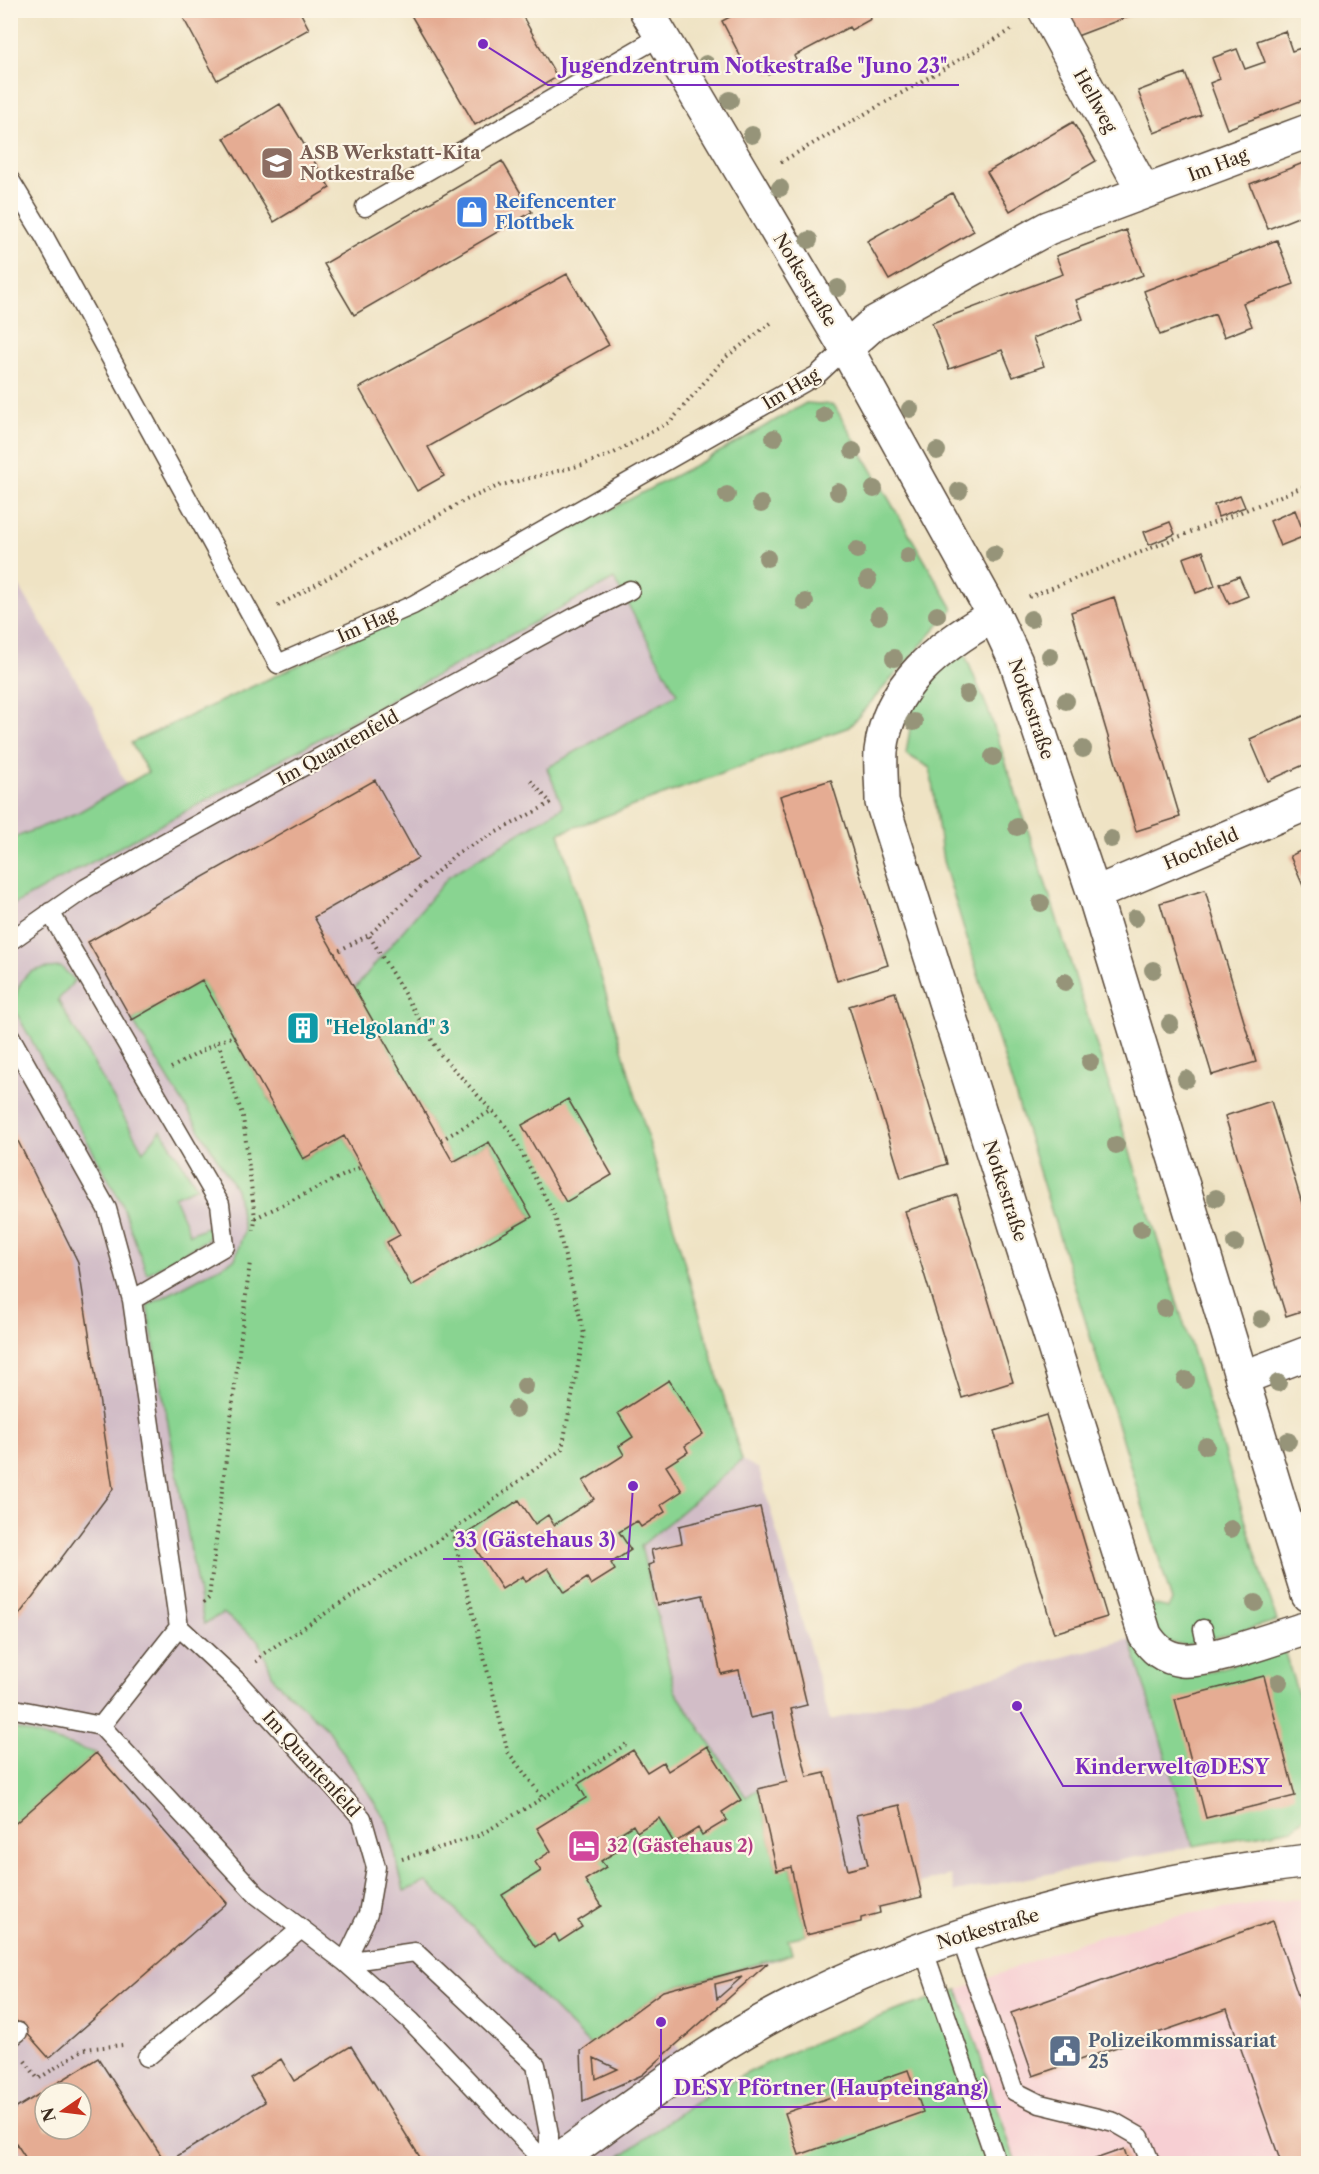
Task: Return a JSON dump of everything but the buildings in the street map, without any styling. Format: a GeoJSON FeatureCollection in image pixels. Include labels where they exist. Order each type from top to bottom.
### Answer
{"type":"FeatureCollection","features":[{"type":"Feature","properties":{"kind":"street","name":"Hellweg"},"geometry":{"type":"LineString","coordinates":[[1045,11],[1144,192]]}},
{"type":"Feature","properties":{"kind":"street","name":"Notkestraße"},"geometry":{"type":"LineString","coordinates":[[654,23],[846,348],[993,615],[1016,662],[1094,894],[1308,1595]]}},
{"type":"Feature","properties":{"kind":"street","name":"Im Hag"},"geometry":{"type":"LineString","coordinates":[[846,348],[874,323],[1048,228],[1308,131]]}},
{"type":"Feature","properties":{"kind":"street","name":"Notkestraße"},"geometry":{"type":"LineString","coordinates":[[993,615],[937,652],[912,675],[894,708],[882,751],[882,802],[1145,1635],[1154,1648],[1166,1656],[1183,1660],[1206,1643],[1308,1628]]}},
{"type":"Feature","properties":{"kind":"street","name":"Hochfeld"},"geometry":{"type":"LineString","coordinates":[[1094,894],[1308,803]]}},
{"type":"Feature","properties":{"kind":"street"},"geometry":{"type":"LineString","coordinates":[[1242,1378],[1308,1353]]}},
{"type":"Feature","properties":{"kind":"street","name":"Notkestraße"},"geometry":{"type":"LineString","coordinates":[[550,2163],[692,2064],[782,2011],[863,1972],[923,1948],[960,1936],[1166,1884],[1239,1869],[1308,1861]]}},
{"type":"Feature","properties":{"kind":"lane"},"geometry":{"type":"LineString","coordinates":[[365,207],[654,23]]}},
{"type":"Feature","properties":{"kind":"lane"},"geometry":{"type":"LineString","coordinates":[[10,180],[44,236],[254,620]]}},
{"type":"Feature","properties":{"kind":"lane","name":"Im Hag"},"geometry":{"type":"LineString","coordinates":[[254,620],[278,664],[413,605],[818,375],[846,348]]}},
{"type":"Feature","properties":{"kind":"lane","name":"Im Quantenfeld"},"geometry":{"type":"LineString","coordinates":[[10,941],[50,912],[162,844],[574,617],[630,590]]}},
{"type":"Feature","properties":{"kind":"lane"},"geometry":{"type":"LineString","coordinates":[[50,912],[220,1204],[225,1246],[132,1300]]}},
{"type":"Feature","properties":{"kind":"lane"},"geometry":{"type":"LineString","coordinates":[[10,1035],[107,1209],[132,1300],[179,1628],[101,1726]]}},
{"type":"Feature","properties":{"kind":"lane","name":"Im Quantenfeld"},"geometry":{"type":"LineString","coordinates":[[179,1628],[237,1681],[362,1818],[376,1867],[368,1914],[345,1962]]}},
{"type":"Feature","properties":{"kind":"lane"},"geometry":{"type":"LineString","coordinates":[[11,1708],[101,1726],[257,1895],[345,1962],[411,2021],[550,2163]]}},
{"type":"Feature","properties":{"kind":"lane"},"geometry":{"type":"LineString","coordinates":[[147,2057],[301,1929]]}},
{"type":"Feature","properties":{"kind":"lane"},"geometry":{"type":"LineString","coordinates":[[960,1936],[1014,2091],[1040,2104],[1114,2122],[1140,2137],[1151,2163]]}},
{"type":"Feature","properties":{"kind":"lane"},"geometry":{"type":"LineString","coordinates":[[923,1948],[997,2163]]}},
{"type":"Feature","properties":{"kind":"lane"},"geometry":{"type":"LineString","coordinates":[[345,1962],[415,1952],[536,2065],[549,2134],[550,2163]]}},
{"type":"Feature","properties":{"kind":"path"},"geometry":{"type":"LineString","coordinates":[[781,162],[1045,11]]}},
{"type":"Feature","properties":{"kind":"path"},"geometry":{"type":"LineString","coordinates":[[254,620],[464,501],[498,486],[582,465],[614,453],[671,421],[726,357],[771,323]]}},
{"type":"Feature","properties":{"kind":"path"},"geometry":{"type":"LineString","coordinates":[[1029,597],[1308,485]]}},
{"type":"Feature","properties":{"kind":"path"},"geometry":{"type":"LineString","coordinates":[[334,953],[369,935],[457,853],[551,803],[528,778]]}},
{"type":"Feature","properties":{"kind":"path"},"geometry":{"type":"LineString","coordinates":[[237,1681],[263,1654],[452,1531],[562,1449],[584,1334],[555,1216],[511,1132],[441,1055],[369,935]]}},
{"type":"Feature","properties":{"kind":"path"},"geometry":{"type":"LineString","coordinates":[[147,1081],[219,1041],[234,1036]]}},
{"type":"Feature","properties":{"kind":"path"},"geometry":{"type":"LineString","coordinates":[[219,1041],[243,1117],[255,1218],[252,1242]]}},
{"type":"Feature","properties":{"kind":"path"},"geometry":{"type":"LineString","coordinates":[[441,1140],[491,1111]]}},
{"type":"Feature","properties":{"kind":"path"},"geometry":{"type":"LineString","coordinates":[[255,1218],[362,1167]]}},
{"type":"Feature","properties":{"kind":"path"},"geometry":{"type":"LineString","coordinates":[[179,1628],[209,1598],[251,1253]]}},
{"type":"Feature","properties":{"kind":"path"},"geometry":{"type":"LineString","coordinates":[[452,1531],[508,1752],[543,1798]]}},
{"type":"Feature","properties":{"kind":"path"},"geometry":{"type":"LineString","coordinates":[[376,1867],[478,1836],[543,1798],[628,1743]]}},
{"type":"Feature","properties":{"kind":"path"},"geometry":{"type":"LineString","coordinates":[[1301,2005],[1308,2002]]}},
{"type":"Feature","properties":{"kind":"path"},"geometry":{"type":"LineString","coordinates":[[15,2040],[38,2079],[84,2049],[168,2040]]}},
{"type":"Feature","properties":{"kind":"shaded area"},"geometry":{"type":"Polygon","coordinates":[[[708,470],[838,696],[849,727],[559,833],[742,1460],[759,1469],[830,1720],[1130,1639],[1193,1846],[955,1892],[951,1875],[919,1883],[922,1897],[880,1907],[880,1913],[861,1918],[861,1922],[788,1939],[792,1954],[768,1963],[675,2044],[712,2093],[610,2163],[11,2163],[10,571],[93,708],[129,793],[708,470]]]}},
{"type":"Feature","properties":{"kind":"shaded area"},"geometry":{"type":"Polygon","coordinates":[[[1295,1899],[1308,1901],[1308,2163],[1016,2163],[958,1990],[1080,1942],[1173,1916],[1295,1899]]]}},
{"type":"Feature","properties":{"kind":"green space"},"geometry":{"type":"Polygon","coordinates":[[[806,403],[834,405],[953,609],[849,727],[559,833],[742,1460],[641,1546],[675,1691],[746,1797],[758,1789],[777,1870],[791,1867],[806,1935],[788,1939],[792,1954],[663,1991],[590,2045],[427,1882],[404,1891],[388,1824],[328,1729],[275,1681],[259,1641],[223,1613],[204,1624],[147,1306],[235,1259],[244,1231],[236,1189],[132,1020],[202,980],[303,1159],[344,1136],[400,1235],[387,1243],[411,1285],[532,1217],[489,1142],[453,1162],[354,989],[449,876],[563,807],[547,768],[677,694],[614,579],[11,906],[11,839],[79,812],[148,772],[131,743],[421,608],[705,460],[806,403]]]}},
{"type":"Feature","properties":{"kind":"green space"},"geometry":{"type":"Polygon","coordinates":[[[963,650],[989,712],[1051,900],[1277,1621],[1187,1645],[1162,1642],[1145,1602],[1168,1608],[1172,1601],[943,861],[930,768],[906,754],[914,703],[923,682],[963,650]]]}},
{"type":"Feature","properties":{"kind":"green space"},"geometry":{"type":"Polygon","coordinates":[[[61,967],[75,980],[58,1000],[143,1151],[161,1130],[197,1187],[174,1197],[190,1234],[213,1224],[208,1239],[147,1274],[121,1202],[13,1007],[22,980],[27,975],[40,969],[61,967]]]}},
{"type":"Feature","properties":{"kind":"green space"},"geometry":{"type":"Polygon","coordinates":[[[1130,1639],[1152,1661],[1180,1680],[1284,1650],[1308,1726],[1308,1813],[1293,1829],[1193,1846],[1130,1639]]]}},
{"type":"Feature","properties":{"kind":"green space"},"geometry":{"type":"Polygon","coordinates":[[[10,1727],[96,1753],[11,1828],[10,1828],[10,1727]]]}},
{"type":"Feature","properties":{"kind":"green space"},"geometry":{"type":"Polygon","coordinates":[[[958,1990],[1016,2163],[610,2164],[686,2109],[741,2076],[833,2035],[958,1990]]]}},
{"type":"Feature","properties":{"kind":"place","name":"Jugendzentrum Notkestraße \"Juno 23\""},"geometry":{"type":"Point","coordinates":[483,44]}},
{"type":"Feature","properties":{"kind":"place","name":"ASB Werkstatt-Kita Notkestraße"},"geometry":{"type":"Point","coordinates":[277,163]}},
{"type":"Feature","properties":{"kind":"place","name":"Reifencenter Flottbek"},"geometry":{"type":"Point","coordinates":[472,212]}},
{"type":"Feature","properties":{"kind":"place","name":"\"Helgoland\" 3"},"geometry":{"type":"Point","coordinates":[303,1028]}},
{"type":"Feature","properties":{"kind":"place","name":"33 (Gästehaus 3)"},"geometry":{"type":"Point","coordinates":[633,1486]}},
{"type":"Feature","properties":{"kind":"place","name":"Kinderwelt@DESY"},"geometry":{"type":"Point","coordinates":[1017,1706]}},
{"type":"Feature","properties":{"kind":"place","name":"32 (Gästehaus 2)"},"geometry":{"type":"Point","coordinates":[584,1846]}},
{"type":"Feature","properties":{"kind":"place","name":"DESY Pförtner (Haupteingang)"},"geometry":{"type":"Point","coordinates":[661,2022]}},
{"type":"Feature","properties":{"kind":"place","name":"Polizeikommissariat 25"},"geometry":{"type":"Point","coordinates":[1065,2051]}}]}
